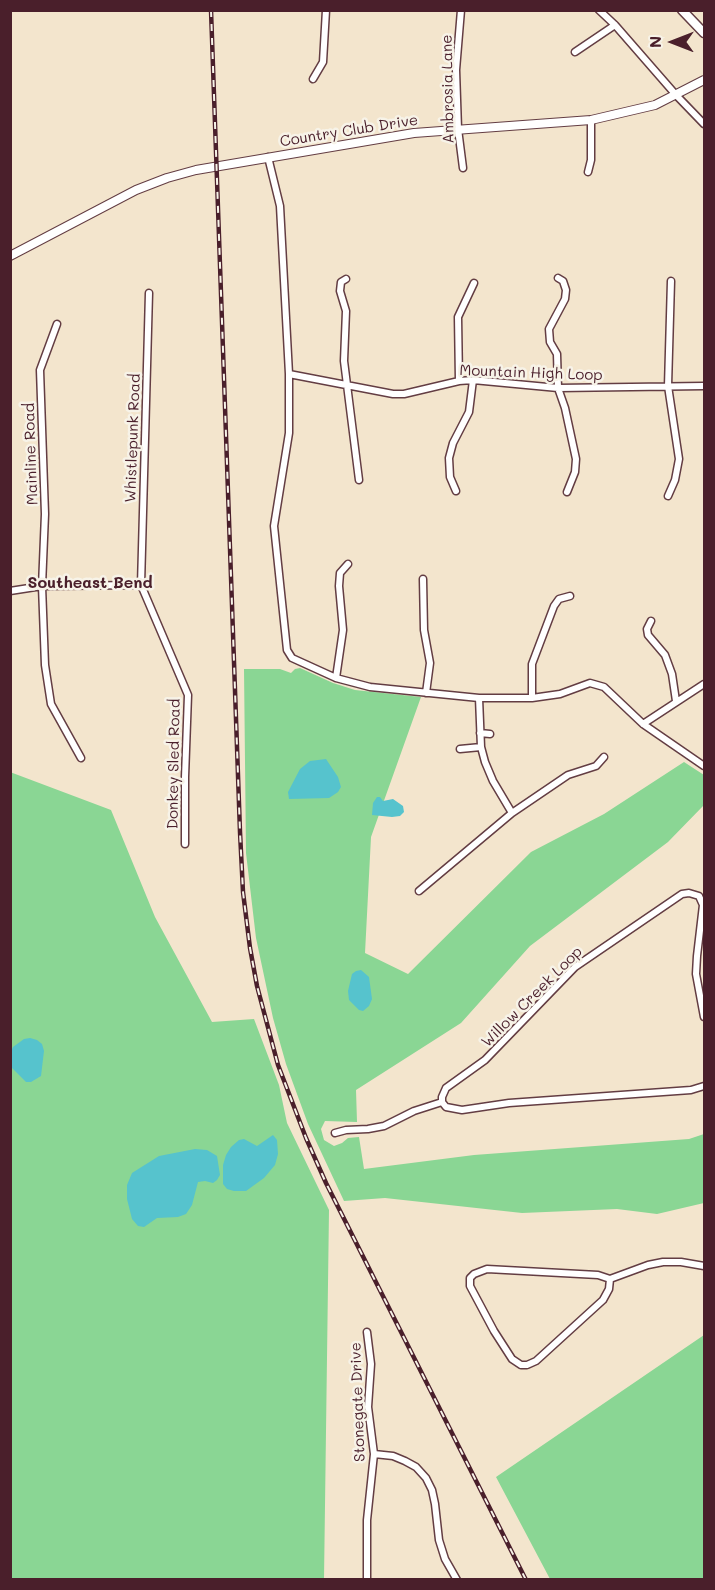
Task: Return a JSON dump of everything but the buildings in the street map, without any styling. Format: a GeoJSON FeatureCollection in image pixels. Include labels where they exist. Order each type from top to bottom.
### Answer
{"type":"FeatureCollection","features":[{"type":"Feature","properties":{"kind":"main road"},"geometry":{"type":"LineString","coordinates":[[682,10],[705,33]]}},
{"type":"Feature","properties":{"kind":"street"},"geometry":{"type":"LineString","coordinates":[[313,79],[323,62],[326,10]]}},
{"type":"Feature","properties":{"kind":"street","name":"Ambrosia Lane"},"geometry":{"type":"LineString","coordinates":[[461,10],[456,70],[458,129],[463,168]]}},
{"type":"Feature","properties":{"kind":"street"},"geometry":{"type":"LineString","coordinates":[[599,10],[705,124]]}},
{"type":"Feature","properties":{"kind":"street"},"geometry":{"type":"LineString","coordinates":[[574,52],[615,25]]}},
{"type":"Feature","properties":{"kind":"street","name":"Country Club Drive"},"geometry":{"type":"LineString","coordinates":[[10,256],[136,190],[196,170],[414,133],[591,120],[655,105],[705,80]]}},
{"type":"Feature","properties":{"kind":"street"},"geometry":{"type":"LineString","coordinates":[[588,172],[591,160],[591,120]]}},
{"type":"Feature","properties":{"kind":"street"},"geometry":{"type":"LineString","coordinates":[[268,157],[280,206],[289,433],[274,526],[287,650],[292,658],[336,678],[370,687],[479,698],[532,698],[560,694],[591,683],[604,687],[643,724],[705,766]]}},
{"type":"Feature","properties":{"kind":"street"},"geometry":{"type":"LineString","coordinates":[[558,278],[563,281],[566,290],[565,299],[549,329],[550,342],[557,354],[559,367],[558,388],[565,408],[576,459],[575,472],[567,492]]}},
{"type":"Feature","properties":{"kind":"street"},"geometry":{"type":"LineString","coordinates":[[346,279],[341,282],[340,291],[346,311],[344,361],[359,480]]}},
{"type":"Feature","properties":{"kind":"street"},"geometry":{"type":"LineString","coordinates":[[668,496],[675,480],[679,459],[669,386],[671,281]]}},
{"type":"Feature","properties":{"kind":"street"},"geometry":{"type":"LineString","coordinates":[[459,381],[458,317],[474,283]]}},
{"type":"Feature","properties":{"kind":"street","name":"Whistlepunk Road"},"geometry":{"type":"LineString","coordinates":[[141,585],[149,293]]}},
{"type":"Feature","properties":{"kind":"street","name":"Mainline Road"},"geometry":{"type":"LineString","coordinates":[[57,324],[40,370],[45,514],[42,586],[45,665],[51,704],[81,758]]}},
{"type":"Feature","properties":{"kind":"street","name":"Mountain High Loop"},"geometry":{"type":"LineString","coordinates":[[288,374],[393,394],[404,394],[459,381],[473,380],[558,388],[705,386]]}},
{"type":"Feature","properties":{"kind":"street"},"geometry":{"type":"LineString","coordinates":[[456,491],[450,477],[449,458],[453,443],[469,412],[473,380]]}},
{"type":"Feature","properties":{"kind":"street"},"geometry":{"type":"LineString","coordinates":[[336,678],[343,630],[340,573],[348,564]]}},
{"type":"Feature","properties":{"kind":"street"},"geometry":{"type":"LineString","coordinates":[[423,579],[424,630],[430,663],[426,693]]}},
{"type":"Feature","properties":{"kind":"street"},"geometry":{"type":"LineString","coordinates":[[10,591],[42,586],[141,585]]}},
{"type":"Feature","properties":{"kind":"street","name":"Donkey Sled Road"},"geometry":{"type":"LineString","coordinates":[[141,585],[188,695],[184,777],[185,844]]}},
{"type":"Feature","properties":{"kind":"street"},"geometry":{"type":"LineString","coordinates":[[532,698],[532,664],[554,606],[559,599],[570,596]]}},
{"type":"Feature","properties":{"kind":"street"},"geometry":{"type":"LineString","coordinates":[[651,621],[647,629],[648,635],[664,656],[672,674],[676,701]]}},
{"type":"Feature","properties":{"kind":"street"},"geometry":{"type":"LineString","coordinates":[[643,724],[705,684]]}},
{"type":"Feature","properties":{"kind":"street"},"geometry":{"type":"LineString","coordinates":[[479,698],[480,733],[485,762],[493,782],[513,813]]}},
{"type":"Feature","properties":{"kind":"street"},"geometry":{"type":"LineString","coordinates":[[480,733],[490,734]]}},
{"type":"Feature","properties":{"kind":"street"},"geometry":{"type":"LineString","coordinates":[[460,749],[482,747]]}},
{"type":"Feature","properties":{"kind":"street"},"geometry":{"type":"LineString","coordinates":[[419,891],[513,813],[568,775],[596,765],[604,757]]}},
{"type":"Feature","properties":{"kind":"street","name":"Willow Creek Loop"},"geometry":{"type":"LineString","coordinates":[[442,1102],[446,1088],[485,1060],[575,967],[682,894],[689,893],[699,896],[703,905],[696,974],[705,1017]]}},
{"type":"Feature","properties":{"kind":"street"},"geometry":{"type":"LineString","coordinates":[[335,1133],[384,1125],[414,1111],[442,1102],[446,1107],[462,1110],[509,1103],[691,1090],[705,1086]]}},
{"type":"Feature","properties":{"kind":"street"},"geometry":{"type":"LineString","coordinates":[[610,1279],[609,1289],[603,1300],[536,1361],[527,1365],[521,1365],[512,1359],[470,1286],[474,1274],[487,1269],[598,1275],[610,1279],[663,1262],[705,1266]]}},
{"type":"Feature","properties":{"kind":"street","name":"Stonegate Drive"},"geometry":{"type":"LineString","coordinates":[[367,1332],[371,1364],[368,1407],[374,1454],[367,1520],[367,1580]]}},
{"type":"Feature","properties":{"kind":"street"},"geometry":{"type":"LineString","coordinates":[[374,1454],[393,1456],[405,1461],[416,1467],[426,1478],[435,1504],[435,1522],[439,1540],[445,1559],[457,1580]]}},
{"type":"Feature","properties":{"kind":"green space"},"geometry":{"type":"Polygon","coordinates":[[[300,668],[355,690],[421,697],[371,837],[365,953],[408,974],[531,852],[604,814],[684,762],[704,775],[704,805],[668,842],[530,946],[461,1023],[356,1090],[357,1122],[325,1121],[321,1129],[324,1140],[334,1146],[348,1138],[359,1137],[364,1169],[474,1155],[689,1139],[704,1134],[704,1203],[657,1214],[617,1209],[522,1213],[385,1198],[344,1201],[308,1124],[286,1064],[273,1018],[256,938],[246,853],[244,669],[280,669],[291,673],[300,668]]]}},
{"type":"Feature","properties":{"kind":"green space"},"geometry":{"type":"Polygon","coordinates":[[[10,772],[111,810],[155,917],[212,1022],[254,1019],[279,1085],[287,1123],[329,1210],[324,1579],[11,1579],[10,772]]]}},
{"type":"Feature","properties":{"kind":"green space"},"geometry":{"type":"Polygon","coordinates":[[[704,1335],[704,1579],[550,1579],[496,1477],[704,1335]]]}},
{"type":"Feature","properties":{"kind":"water"},"geometry":{"type":"Polygon","coordinates":[[[326,759],[338,777],[341,787],[338,792],[329,798],[289,799],[288,792],[300,769],[310,761],[326,759]]]}},
{"type":"Feature","properties":{"kind":"water"},"geometry":{"type":"Polygon","coordinates":[[[377,797],[383,801],[393,799],[403,806],[404,812],[400,816],[392,817],[372,815],[373,803],[377,797]]]}},
{"type":"Feature","properties":{"kind":"water"},"geometry":{"type":"Polygon","coordinates":[[[361,970],[369,977],[372,999],[363,1011],[349,1000],[348,991],[352,974],[361,970]]]}},
{"type":"Feature","properties":{"kind":"water"},"geometry":{"type":"Polygon","coordinates":[[[30,1038],[42,1044],[44,1051],[41,1076],[31,1082],[26,1082],[10,1066],[11,1051],[24,1039],[30,1038]]]}},
{"type":"Feature","properties":{"kind":"water"},"geometry":{"type":"Polygon","coordinates":[[[273,1135],[277,1140],[278,1154],[275,1165],[264,1178],[246,1191],[227,1189],[223,1184],[223,1165],[231,1147],[244,1139],[257,1146],[273,1135]]]}},
{"type":"Feature","properties":{"kind":"water"},"geometry":{"type":"Polygon","coordinates":[[[195,1149],[207,1150],[217,1156],[220,1175],[217,1180],[213,1183],[198,1182],[192,1205],[186,1214],[178,1217],[157,1218],[144,1227],[138,1226],[132,1219],[127,1199],[127,1185],[132,1173],[159,1156],[195,1149]]]}},
{"type":"Feature","properties":{"kind":"railway"},"geometry":{"type":"LineString","coordinates":[[211,10],[240,832],[243,892],[257,986],[278,1065],[326,1183],[526,1580]]}},
{"type":"Feature","properties":{"kind":"district","name":"Southeast Bend"},"geometry":{"type":"Point","coordinates":[90,583]}}]}
